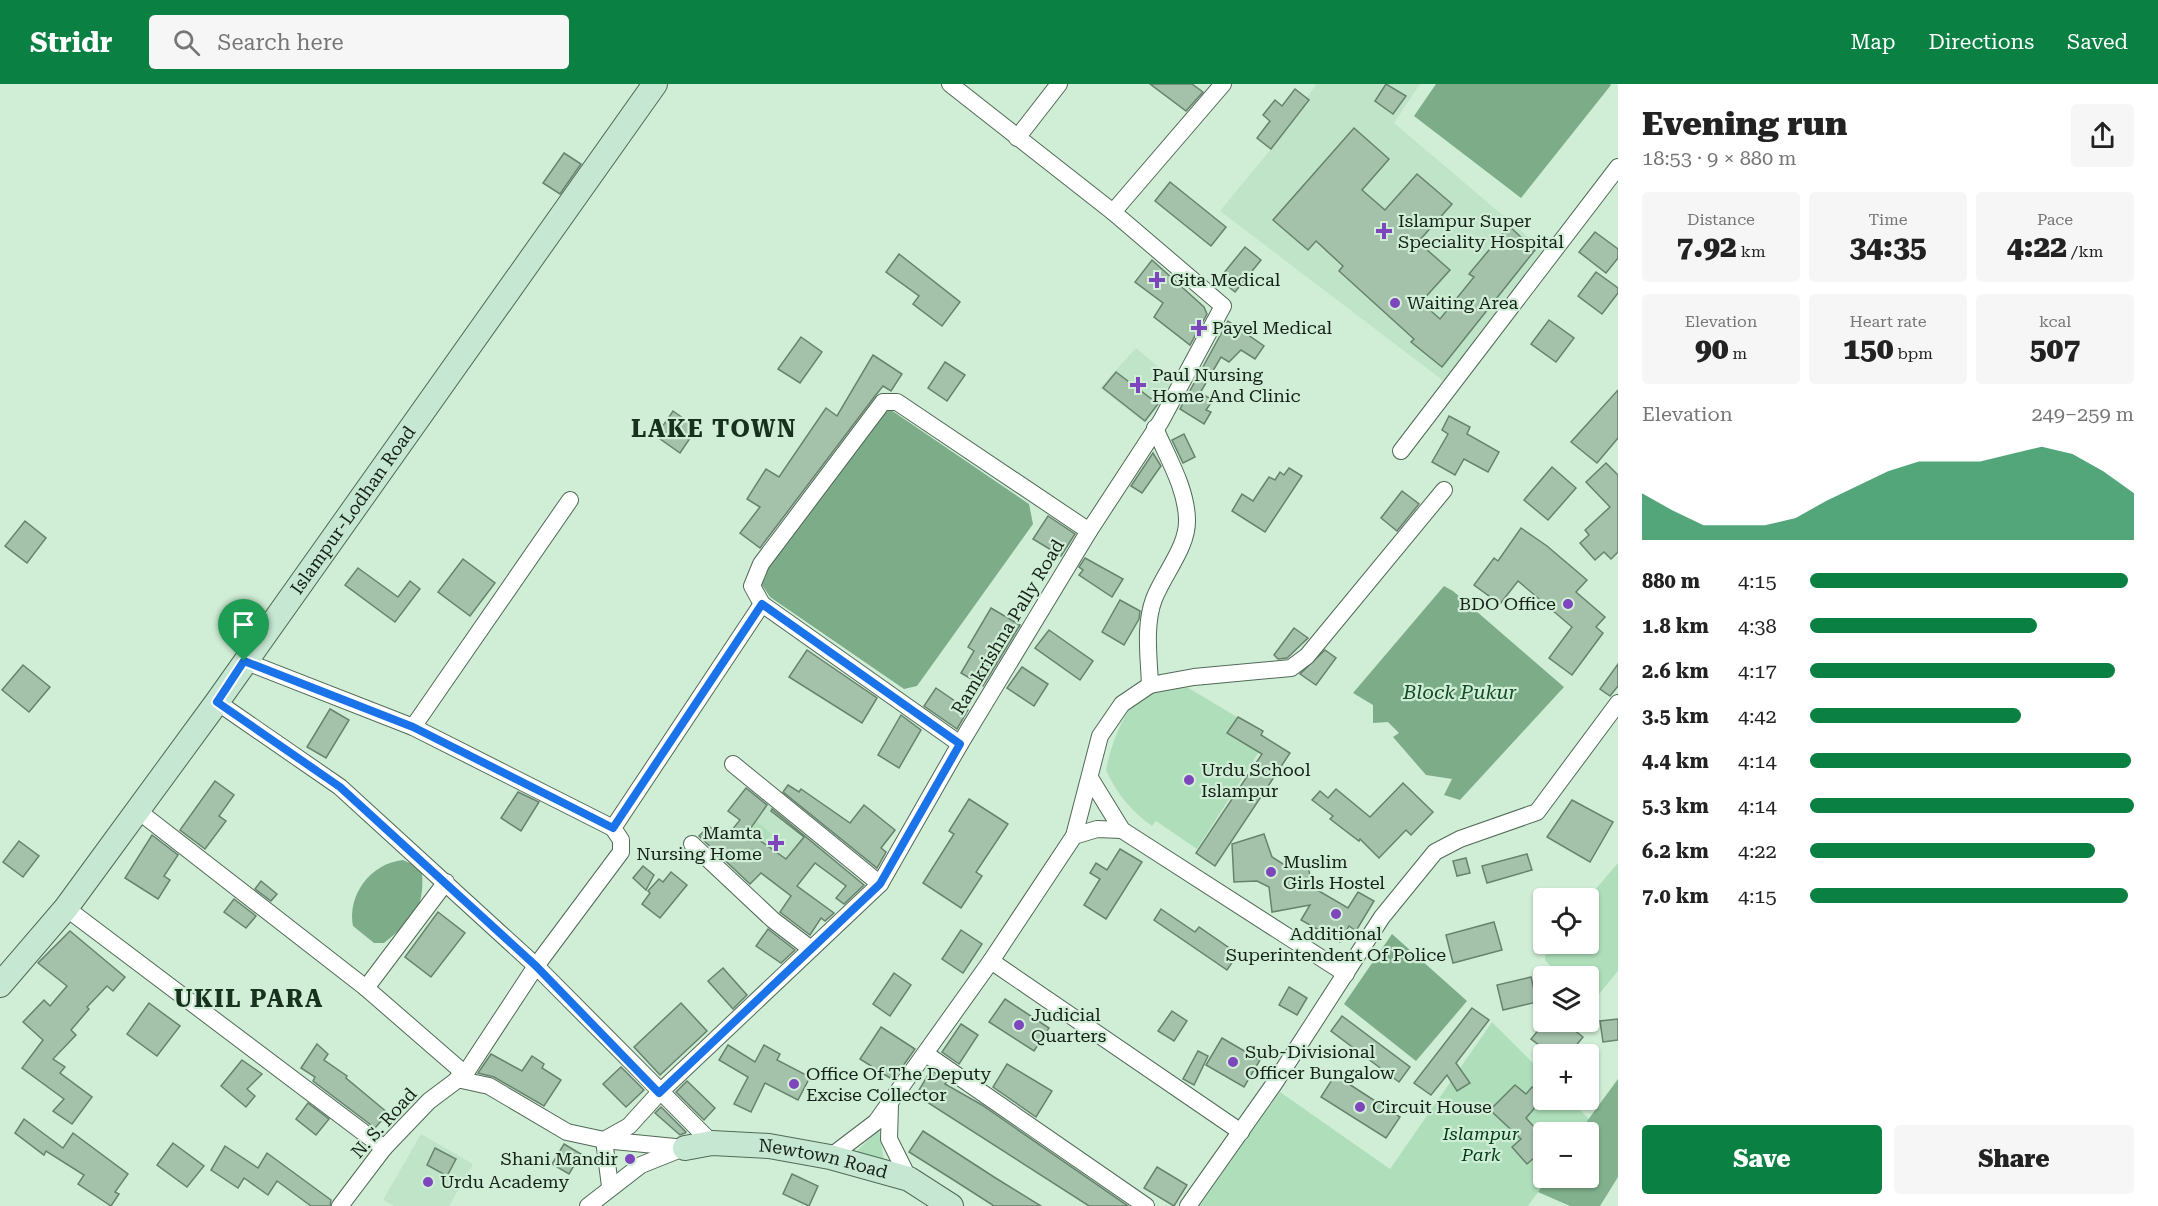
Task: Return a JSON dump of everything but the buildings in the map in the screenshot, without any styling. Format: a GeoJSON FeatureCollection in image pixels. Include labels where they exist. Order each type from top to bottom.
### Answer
{"type":"FeatureCollection","features":[{"type":"Feature","properties":{"kind":"main road","name":"Islampur-Lodhan Road"},"geometry":{"type":"LineString","coordinates":[[0,985],[66,908],[217,702],[655,84]]}},
{"type":"Feature","properties":{"kind":"main road","name":"Newtown Road"},"geometry":{"type":"LineString","coordinates":[[685,1148],[711,1143],[769,1146],[830,1157],[909,1179],[951,1206]]}},
{"type":"Feature","properties":{"kind":"street"},"geometry":{"type":"LineString","coordinates":[[950,84],[1113,212],[1223,84]]}},
{"type":"Feature","properties":{"kind":"street"},"geometry":{"type":"LineString","coordinates":[[1017,138],[1059,84]]}},
{"type":"Feature","properties":{"kind":"street"},"geometry":{"type":"LineString","coordinates":[[1401,451],[1618,167]]}},
{"type":"Feature","properties":{"kind":"street","name":"Ramkrishna Pally Road"},"geometry":{"type":"LineString","coordinates":[[604,1140],[628,1126],[659,1093],[880,884],[960,744],[1089,531],[1155,428],[1223,306],[1113,212]]}},
{"type":"Feature","properties":{"kind":"street"},"geometry":{"type":"LineString","coordinates":[[960,744],[762,604],[752,586],[761,564],[883,402],[897,402],[1089,531]]}},
{"type":"Feature","properties":{"kind":"street"},"geometry":{"type":"LineString","coordinates":[[1150,686],[1148,643],[1153,601],[1182,543],[1187,520],[1181,488],[1155,428]]}},
{"type":"Feature","properties":{"kind":"street"},"geometry":{"type":"LineString","coordinates":[[830,1157],[876,1122],[890,1105],[991,961],[1074,836],[1100,736],[1122,704],[1150,686],[1194,677],[1291,668],[1307,656],[1444,490]]}},
{"type":"Feature","properties":{"kind":"street"},"geometry":{"type":"LineString","coordinates":[[413,727],[570,500]]}},
{"type":"Feature","properties":{"kind":"street"},"geometry":{"type":"LineString","coordinates":[[244,661],[413,727],[613,828],[762,604]]}},
{"type":"Feature","properties":{"kind":"street"},"geometry":{"type":"LineString","coordinates":[[217,702],[340,787],[536,966],[659,1093],[711,1143]]}},
{"type":"Feature","properties":{"kind":"street"},"geometry":{"type":"LineString","coordinates":[[1188,1206],[1241,1132],[1383,916],[1435,852],[1460,839],[1537,812],[1618,703]]}},
{"type":"Feature","properties":{"kind":"street"},"geometry":{"type":"LineString","coordinates":[[733,765],[880,884]]}},
{"type":"Feature","properties":{"kind":"street"},"geometry":{"type":"LineString","coordinates":[[1090,777],[1122,830],[1346,974]]}},
{"type":"Feature","properties":{"kind":"street"},"geometry":{"type":"LineString","coordinates":[[137,810],[366,988],[461,1076],[489,1086],[567,1131],[604,1140],[685,1148]]}},
{"type":"Feature","properties":{"kind":"street","name":"N. S. Road"},"geometry":{"type":"LineString","coordinates":[[340,1206],[384,1148],[429,1101],[461,1076],[536,966],[621,852],[621,840],[613,828]]}},
{"type":"Feature","properties":{"kind":"street"},"geometry":{"type":"LineString","coordinates":[[1074,836],[1097,829],[1122,830]]}},
{"type":"Feature","properties":{"kind":"street"},"geometry":{"type":"LineString","coordinates":[[692,844],[773,920],[811,949]]}},
{"type":"Feature","properties":{"kind":"street"},"geometry":{"type":"LineString","coordinates":[[366,988],[446,882]]}},
{"type":"Feature","properties":{"kind":"street"},"geometry":{"type":"LineString","coordinates":[[66,908],[384,1148]]}},
{"type":"Feature","properties":{"kind":"street"},"geometry":{"type":"LineString","coordinates":[[991,961],[1241,1132]]}},
{"type":"Feature","properties":{"kind":"street"},"geometry":{"type":"LineString","coordinates":[[926,1054],[1146,1206]]}},
{"type":"Feature","properties":{"kind":"street"},"geometry":{"type":"LineString","coordinates":[[890,1105],[889,1139],[909,1179]]}},
{"type":"Feature","properties":{"kind":"street"},"geometry":{"type":"LineString","coordinates":[[604,1140],[610,1186]]}},
{"type":"Feature","properties":{"kind":"street"},"geometry":{"type":"LineString","coordinates":[[588,1206],[610,1186],[641,1165],[685,1148]]}},
{"type":"Feature","properties":{"kind":"shaded area","name":"Islampur Super Speciality Hospital"},"geometry":{"type":"Polygon","coordinates":[[[1316,84],[1420,84],[1394,123],[1545,251],[1445,382],[1220,211],[1271,149],[1257,138],[1269,122],[1263,115],[1274,101],[1283,106],[1307,98],[1316,84]]]}},
{"type":"Feature","properties":{"kind":"shaded area","name":"Paul Nursing Home And Clinic"},"geometry":{"type":"Polygon","coordinates":[[[1136,348],[1176,382],[1145,423],[1100,388],[1136,348]]]}},
{"type":"Feature","properties":{"kind":"shaded area","name":"Mamta Nursing Home"},"geometry":{"type":"Polygon","coordinates":[[[747,786],[828,847],[790,895],[770,880],[767,870],[725,838],[739,820],[728,811],[747,786]]]}},
{"type":"Feature","properties":{"kind":"shaded area"},"geometry":{"type":"Polygon","coordinates":[[[1618,1079],[1618,1177],[1600,1206],[1570,1206],[1538,1192],[1541,1188],[1599,1188],[1599,1122],[1586,1122],[1595,1110],[1599,1110],[1599,1105],[1618,1079]]]}},
{"type":"Feature","properties":{"kind":"shaded area","name":"Urdu Academy"},"geometry":{"type":"Polygon","coordinates":[[[421,1134],[473,1164],[449,1206],[394,1206],[383,1200],[421,1134]]]}},
{"type":"Feature","properties":{"kind":"green space","name":"Urdu School Islampur"},"geometry":{"type":"Polygon","coordinates":[[[1185,686],[1237,717],[1228,733],[1259,752],[1197,849],[1156,821],[1152,826],[1137,814],[1115,787],[1106,770],[1120,726],[1132,706],[1152,690],[1185,686]]]}},
{"type":"Feature","properties":{"kind":"green space"},"geometry":{"type":"Polygon","coordinates":[[[757,822],[772,834],[765,842],[751,831],[757,822]]]}},
{"type":"Feature","properties":{"kind":"green space"},"geometry":{"type":"Polygon","coordinates":[[[1618,863],[1618,971],[1599,994],[1599,966],[1550,966],[1545,960],[1546,954],[1599,954],[1599,888],[1597,888],[1618,863]]]}},
{"type":"Feature","properties":{"kind":"green space","name":"Islampur Park"},"geometry":{"type":"Polygon","coordinates":[[[1492,1022],[1533,1063],[1533,1110],[1580,1110],[1589,1119],[1587,1122],[1533,1122],[1533,1188],[1541,1188],[1528,1206],[1197,1206],[1280,1092],[1390,1169],[1492,1022]]]}},
{"type":"Feature","properties":{"kind":"green space"},"geometry":{"type":"Polygon","coordinates":[[[879,1129],[884,1161],[854,1154],[879,1129]]]}},
{"type":"Feature","properties":{"kind":"water"},"geometry":{"type":"Polygon","coordinates":[[[1436,84],[1611,85],[1521,198],[1414,116],[1436,84]]]}},
{"type":"Feature","properties":{"kind":"water"},"geometry":{"type":"Polygon","coordinates":[[[891,410],[1029,504],[1033,524],[917,686],[904,689],[770,597],[762,585],[763,569],[882,413],[891,410]]]}},
{"type":"Feature","properties":{"kind":"water","name":"Block Pukur"},"geometry":{"type":"Polygon","coordinates":[[[1444,586],[1453,591],[1564,687],[1460,800],[1444,795],[1452,779],[1426,775],[1393,737],[1399,733],[1388,722],[1373,723],[1373,705],[1353,693],[1444,586]]]}},
{"type":"Feature","properties":{"kind":"water"},"geometry":{"type":"Polygon","coordinates":[[[403,860],[416,866],[422,873],[418,906],[409,921],[394,935],[384,943],[374,943],[353,926],[354,903],[364,882],[372,874],[391,862],[403,860]]]}},
{"type":"Feature","properties":{"kind":"water"},"geometry":{"type":"Polygon","coordinates":[[[1392,934],[1467,1001],[1416,1061],[1344,1004],[1392,934]]]}},
{"type":"Feature","properties":{"kind":"place","name":"Islampur Super Speciality Hospital"},"geometry":{"type":"Point","coordinates":[1384,231]}},
{"type":"Feature","properties":{"kind":"place","name":"Gita Medical"},"geometry":{"type":"Point","coordinates":[1157,280]}},
{"type":"Feature","properties":{"kind":"place","name":"Waiting Area"},"geometry":{"type":"Point","coordinates":[1395,303]}},
{"type":"Feature","properties":{"kind":"place","name":"Payel Medical"},"geometry":{"type":"Point","coordinates":[1199,328]}},
{"type":"Feature","properties":{"kind":"place","name":"Paul Nursing Home And Clinic"},"geometry":{"type":"Point","coordinates":[1138,385]}},
{"type":"Feature","properties":{"kind":"place","name":"BDO Office"},"geometry":{"type":"Point","coordinates":[1568,604]}},
{"type":"Feature","properties":{"kind":"place","name":"Urdu School Islampur"},"geometry":{"type":"Point","coordinates":[1189,780]}},
{"type":"Feature","properties":{"kind":"place","name":"Mamta Nursing Home"},"geometry":{"type":"Point","coordinates":[776,843]}},
{"type":"Feature","properties":{"kind":"place","name":"Muslim Girls Hostel"},"geometry":{"type":"Point","coordinates":[1271,872]}},
{"type":"Feature","properties":{"kind":"place","name":"Additional Superintendent Of Police"},"geometry":{"type":"Point","coordinates":[1336,914]}},
{"type":"Feature","properties":{"kind":"place","name":"Judicial Quarters"},"geometry":{"type":"Point","coordinates":[1019,1025]}},
{"type":"Feature","properties":{"kind":"place","name":"Sub-Divisional Officer Bungalow"},"geometry":{"type":"Point","coordinates":[1233,1062]}},
{"type":"Feature","properties":{"kind":"place","name":"Office Of The Deputy Excise Collector"},"geometry":{"type":"Point","coordinates":[794,1084]}},
{"type":"Feature","properties":{"kind":"place","name":"Circuit House"},"geometry":{"type":"Point","coordinates":[1360,1107]}},
{"type":"Feature","properties":{"kind":"place","name":"Shani Mandir"},"geometry":{"type":"Point","coordinates":[630,1159]}},
{"type":"Feature","properties":{"kind":"place","name":"Urdu Academy"},"geometry":{"type":"Point","coordinates":[428,1182]}},
{"type":"Feature","properties":{"kind":"district","name":"LAKE TOWN"},"geometry":{"type":"Point","coordinates":[714,429]}},
{"type":"Feature","properties":{"kind":"district","name":"UKIL PARA"},"geometry":{"type":"Point","coordinates":[249,999]}},
{"type":"Feature","properties":{"kind":"route"},"geometry":{"type":"LineString","coordinates":[[762,604],[960,744],[880,884],[659,1093],[536,966],[340,787],[217,702],[244,661],[413,727],[613,828],[762,604]]}}]}
